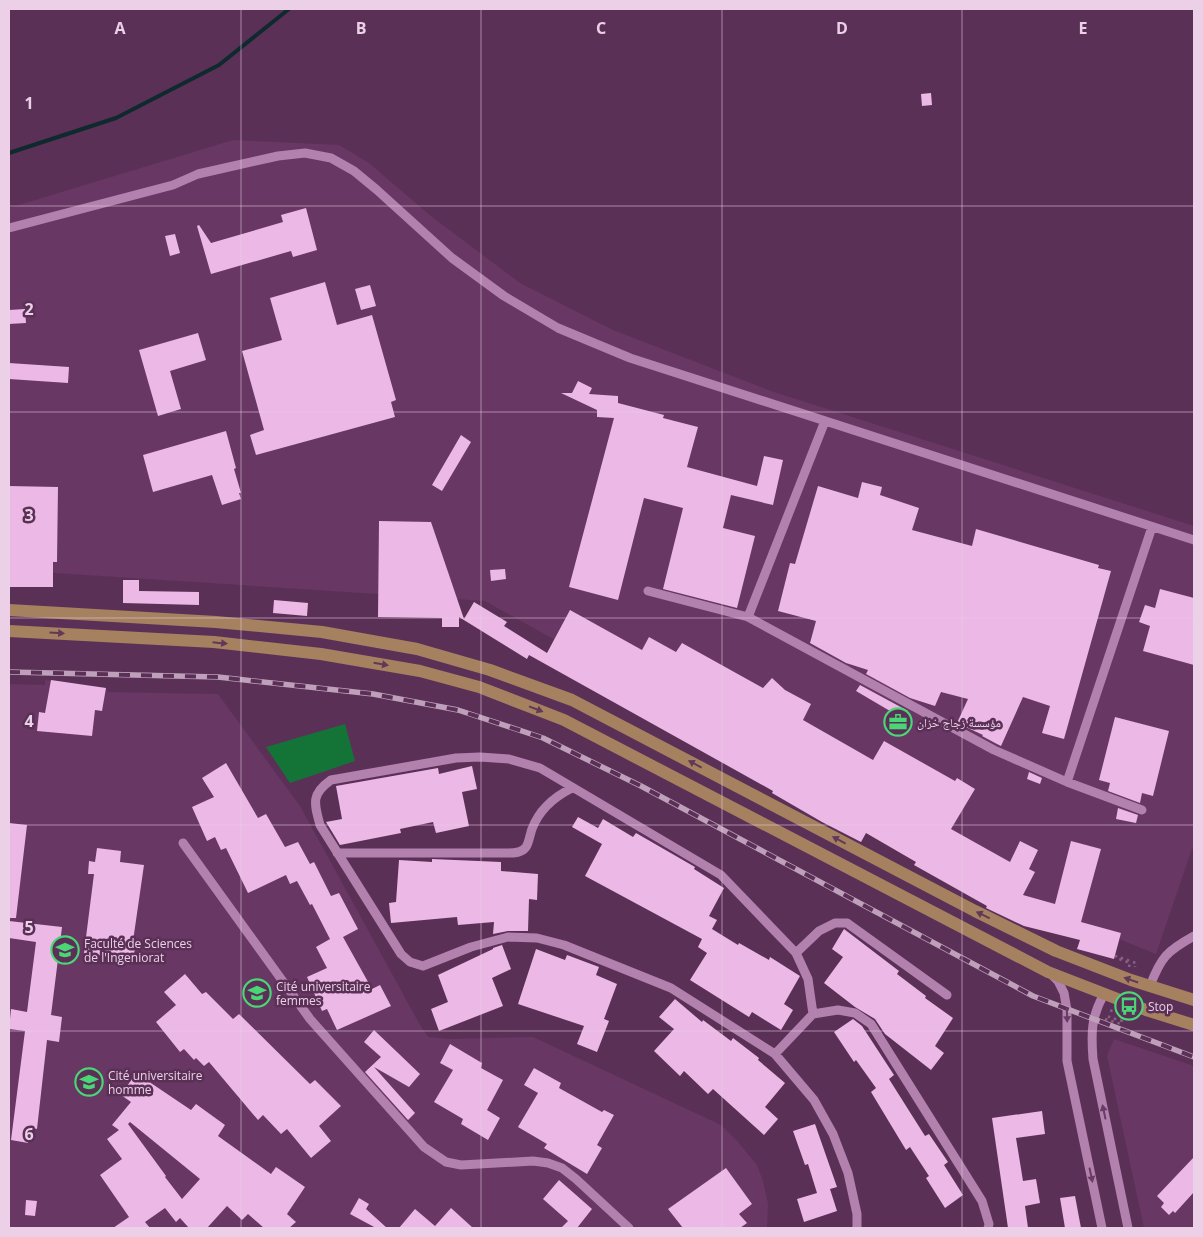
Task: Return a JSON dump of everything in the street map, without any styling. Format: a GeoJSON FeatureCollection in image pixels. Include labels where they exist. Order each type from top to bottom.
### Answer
{"type":"FeatureCollection","features":[{"type":"Feature","properties":{"kind":"main road"},"geometry":{"type":"LineString","coordinates":[[9,610],[216,622],[322,632],[418,649],[490,670],[572,700],[1056,952],[1194,1000]]}},
{"type":"Feature","properties":{"kind":"main road"},"geometry":{"type":"LineString","coordinates":[[9,631],[214,642],[321,654],[420,671],[479,687],[564,720],[1048,972],[1146,1010],[1194,1024]]}},
{"type":"Feature","properties":{"kind":"street"},"geometry":{"type":"LineString","coordinates":[[9,228],[173,184],[198,174],[269,158],[305,153],[331,158],[354,171],[452,258],[504,296],[558,328],[630,358],[1194,540]]}},
{"type":"Feature","properties":{"kind":"street"},"geometry":{"type":"LineString","coordinates":[[748,617],[825,420]]}},
{"type":"Feature","properties":{"kind":"street"},"geometry":{"type":"LineString","coordinates":[[1067,782],[1152,526]]}},
{"type":"Feature","properties":{"kind":"street"},"geometry":{"type":"LineString","coordinates":[[648,591],[748,617],[994,750],[1067,782],[1142,810]]}},
{"type":"Feature","properties":{"kind":"street"},"geometry":{"type":"LineString","coordinates":[[813,1014],[808,979],[796,953],[722,875],[540,768],[509,759],[456,758],[331,780],[320,788],[314,803],[320,825],[401,954],[410,962],[424,966],[471,947],[508,937],[537,938],[564,945],[671,988],[775,1054],[814,1100],[833,1134],[848,1173],[857,1228]]}},
{"type":"Feature","properties":{"kind":"street"},"geometry":{"type":"LineString","coordinates":[[337,853],[508,854],[520,852],[526,847],[532,827],[546,807],[561,793],[572,788]]}},
{"type":"Feature","properties":{"kind":"street"},"geometry":{"type":"LineString","coordinates":[[183,844],[310,1020],[424,1147],[446,1162],[461,1165],[533,1162],[548,1163],[562,1168],[629,1228]]}},
{"type":"Feature","properties":{"kind":"street"},"geometry":{"type":"LineString","coordinates":[[796,953],[819,931],[835,923],[847,923],[946,995]]}},
{"type":"Feature","properties":{"kind":"street"},"geometry":{"type":"LineString","coordinates":[[1150,986],[1158,964],[1175,947],[1194,936]]}},
{"type":"Feature","properties":{"kind":"street"},"geometry":{"type":"LineString","coordinates":[[1048,972],[1058,981],[1064,993],[1067,1010],[1067,1061],[1102,1228]]}},
{"type":"Feature","properties":{"kind":"street"},"geometry":{"type":"LineString","coordinates":[[1104,994],[1096,1009],[1091,1040],[1093,1059],[1128,1228]]}},
{"type":"Feature","properties":{"kind":"street"},"geometry":{"type":"LineString","coordinates":[[775,1054],[813,1014],[838,1010],[855,1013],[871,1024],[982,1201],[988,1219],[988,1228]]}},
{"type":"Feature","properties":{"kind":"path"},"geometry":{"type":"LineString","coordinates":[[1130,963],[1116,958],[1116,956],[1136,963]]}},
{"type":"Feature","properties":{"kind":"path"},"geometry":{"type":"LineString","coordinates":[[1105,1018],[1121,1024],[1122,1021],[1109,1017]]}},
{"type":"Feature","properties":{"kind":"shaded area"},"geometry":{"type":"Polygon","coordinates":[[[233,140],[339,145],[369,163],[432,217],[520,283],[613,330],[771,391],[1194,526],[1194,849],[1192,849],[1156,954],[1013,896],[485,601],[9,570],[9,208],[233,140]]]}},
{"type":"Feature","properties":{"kind":"shaded area","name":"Cité universitaire femmes"},"geometry":{"type":"Polygon","coordinates":[[[45,680],[106,688],[107,692],[218,694],[300,806],[428,1037],[449,1039],[533,1037],[721,1125],[757,1165],[768,1204],[767,1228],[9,1228],[9,684],[45,685],[45,680]]]}},
{"type":"Feature","properties":{"kind":"shaded area"},"geometry":{"type":"Polygon","coordinates":[[[1114,1039],[1194,1066],[1194,1228],[1144,1228],[1107,1056],[1114,1039]]]}},
{"type":"Feature","properties":{"kind":"green space"},"geometry":{"type":"Polygon","coordinates":[[[345,724],[355,761],[290,783],[266,747],[345,724]]]}},
{"type":"Feature","properties":{"kind":"building"},"geometry":{"type":"Polygon","coordinates":[[[931,93],[932,105],[922,106],[921,94],[931,93]]]}},
{"type":"Feature","properties":{"kind":"building"},"geometry":{"type":"Polygon","coordinates":[[[306,208],[317,250],[293,257],[291,251],[211,274],[197,226],[199,225],[211,243],[283,222],[281,215],[306,208]]]}},
{"type":"Feature","properties":{"kind":"building"},"geometry":{"type":"Polygon","coordinates":[[[175,234],[180,253],[170,256],[165,236],[175,234]]]}},
{"type":"Feature","properties":{"kind":"building"},"geometry":{"type":"Polygon","coordinates":[[[325,282],[337,325],[372,315],[396,400],[391,402],[395,417],[256,455],[250,435],[264,430],[242,351],[282,340],[270,298],[325,282]]]}},
{"type":"Feature","properties":{"kind":"building"},"geometry":{"type":"Polygon","coordinates":[[[370,285],[376,306],[361,310],[355,289],[370,285]]]}},
{"type":"Feature","properties":{"kind":"building"},"geometry":{"type":"Polygon","coordinates":[[[25,309],[26,323],[9,324],[9,310],[25,309]]]}},
{"type":"Feature","properties":{"kind":"building"},"geometry":{"type":"Polygon","coordinates":[[[198,333],[206,360],[170,371],[181,409],[158,416],[139,350],[198,333]]]}},
{"type":"Feature","properties":{"kind":"building"},"geometry":{"type":"Polygon","coordinates":[[[9,363],[69,367],[68,383],[9,379],[9,363]]]}},
{"type":"Feature","properties":{"kind":"building"},"geometry":{"type":"Polygon","coordinates":[[[578,381],[592,388],[589,394],[618,396],[618,403],[664,415],[663,418],[698,427],[687,467],[757,486],[764,456],[783,460],[773,505],[731,495],[723,528],[755,536],[737,608],[663,589],[683,508],[644,498],[618,600],[569,587],[614,418],[597,417],[597,410],[561,393],[572,393],[578,381]]]}},
{"type":"Feature","properties":{"kind":"building"},"geometry":{"type":"Polygon","coordinates":[[[226,431],[236,468],[234,469],[241,499],[222,505],[212,475],[153,492],[143,455],[226,431]]]}},
{"type":"Feature","properties":{"kind":"building"},"geometry":{"type":"Polygon","coordinates":[[[461,435],[471,442],[442,491],[432,485],[461,435]]]}},
{"type":"Feature","properties":{"kind":"building"},"geometry":{"type":"Polygon","coordinates":[[[862,482],[882,487],[880,495],[919,508],[912,530],[972,546],[976,529],[1099,565],[1098,568],[1111,571],[1064,739],[1042,733],[1050,706],[1023,697],[1001,746],[957,723],[968,699],[941,692],[935,706],[910,698],[866,674],[868,670],[846,663],[810,643],[816,621],[778,611],[790,563],[795,564],[818,486],[858,498],[862,482]]]}},
{"type":"Feature","properties":{"kind":"building"},"geometry":{"type":"Polygon","coordinates":[[[9,486],[58,487],[57,562],[53,562],[53,587],[9,587],[9,486]]]}},
{"type":"Feature","properties":{"kind":"building"},"geometry":{"type":"Polygon","coordinates":[[[379,521],[431,522],[464,619],[474,602],[507,622],[504,626],[547,653],[570,610],[642,650],[649,637],[676,652],[682,643],[763,688],[772,678],[785,690],[811,704],[803,720],[873,760],[884,741],[955,781],[957,778],[975,789],[951,829],[1010,862],[1020,841],[1038,850],[1029,869],[1035,872],[1023,895],[1055,904],[1071,841],[1101,849],[1081,922],[1121,933],[1114,959],[1077,949],[1080,940],[1024,926],[986,908],[987,906],[914,865],[916,862],[866,833],[861,842],[822,822],[772,793],[773,791],[529,655],[527,659],[459,617],[459,627],[442,627],[442,618],[378,617],[379,521]]]}},
{"type":"Feature","properties":{"kind":"building"},"geometry":{"type":"Polygon","coordinates":[[[505,569],[506,579],[491,581],[490,570],[505,569]]]}},
{"type":"Feature","properties":{"kind":"building"},"geometry":{"type":"Polygon","coordinates":[[[123,580],[139,580],[139,591],[199,592],[199,605],[123,603],[123,580]]]}},
{"type":"Feature","properties":{"kind":"building"},"geometry":{"type":"Polygon","coordinates":[[[1160,589],[1194,598],[1194,665],[1143,651],[1150,626],[1139,622],[1145,605],[1155,608],[1160,589]]]}},
{"type":"Feature","properties":{"kind":"building"},"geometry":{"type":"Polygon","coordinates":[[[274,600],[308,603],[307,616],[273,613],[274,600]]]}},
{"type":"Feature","properties":{"kind":"building"},"geometry":{"type":"Polygon","coordinates":[[[51,680],[106,688],[102,711],[95,710],[92,736],[37,731],[39,712],[45,713],[51,680]]]}},
{"type":"Feature","properties":{"kind":"building"},"geometry":{"type":"Polygon","coordinates":[[[860,685],[908,711],[908,714],[890,711],[856,691],[860,685]]]}},
{"type":"Feature","properties":{"kind":"building"},"geometry":{"type":"Polygon","coordinates":[[[1115,717],[1169,731],[1153,796],[1142,793],[1140,803],[1108,791],[1110,783],[1099,780],[1115,717]]]}},
{"type":"Feature","properties":{"kind":"building"},"geometry":{"type":"Polygon","coordinates":[[[226,763],[258,818],[266,814],[285,847],[298,842],[310,864],[314,862],[331,896],[339,893],[358,929],[343,937],[372,989],[380,985],[391,1006],[337,1030],[327,1009],[322,1011],[307,977],[327,968],[316,947],[330,939],[312,904],[310,905],[297,881],[290,884],[286,875],[248,893],[226,848],[221,850],[215,837],[207,841],[192,807],[214,797],[202,778],[226,763]]]}},
{"type":"Feature","properties":{"kind":"building"},"geometry":{"type":"Polygon","coordinates":[[[472,766],[477,789],[462,792],[469,826],[436,833],[433,822],[400,829],[401,833],[340,845],[326,822],[342,819],[336,786],[438,768],[439,774],[472,766]]]}},
{"type":"Feature","properties":{"kind":"building"},"geometry":{"type":"Polygon","coordinates":[[[1029,772],[1042,778],[1040,784],[1027,779],[1029,772]]]}},
{"type":"Feature","properties":{"kind":"building"},"geometry":{"type":"Polygon","coordinates":[[[1118,808],[1138,815],[1136,823],[1116,819],[1118,808]]]}},
{"type":"Feature","properties":{"kind":"building"},"geometry":{"type":"Polygon","coordinates":[[[578,817],[598,828],[603,819],[633,837],[636,833],[695,867],[694,869],[724,888],[709,916],[717,920],[712,929],[738,945],[739,943],[769,960],[770,957],[800,976],[784,1004],[793,1010],[781,1030],[752,1012],[749,1017],[690,980],[707,953],[698,947],[702,939],[585,876],[602,844],[572,827],[578,817]]]}},
{"type":"Feature","properties":{"kind":"building"},"geometry":{"type":"Polygon","coordinates":[[[9,823],[27,825],[16,918],[9,918],[9,823]]]}},
{"type":"Feature","properties":{"kind":"building"},"geometry":{"type":"Polygon","coordinates":[[[97,848],[121,851],[120,862],[144,865],[132,948],[135,948],[133,960],[84,953],[94,874],[88,874],[89,861],[95,862],[97,848]]]}},
{"type":"Feature","properties":{"kind":"building"},"geometry":{"type":"Polygon","coordinates":[[[432,859],[501,862],[501,871],[538,874],[537,900],[529,899],[528,931],[508,931],[493,934],[494,922],[458,925],[457,917],[391,923],[389,903],[396,902],[399,860],[432,862],[432,859]]]}},
{"type":"Feature","properties":{"kind":"building"},"geometry":{"type":"Polygon","coordinates":[[[9,921],[62,927],[51,1015],[62,1017],[59,1042],[47,1040],[37,1129],[30,1127],[28,1143],[11,1140],[25,1031],[9,1029],[11,1009],[27,1012],[36,942],[9,938],[9,921]]]}},
{"type":"Feature","properties":{"kind":"building"},"geometry":{"type":"Polygon","coordinates":[[[844,929],[899,971],[897,974],[926,996],[925,998],[953,1018],[935,1046],[944,1053],[931,1070],[885,1034],[875,1019],[855,1007],[824,983],[843,957],[832,949],[844,929]]]}},
{"type":"Feature","properties":{"kind":"building"},"geometry":{"type":"Polygon","coordinates":[[[502,945],[511,969],[492,978],[503,1006],[439,1031],[431,1009],[448,1002],[438,975],[502,945]]]}},
{"type":"Feature","properties":{"kind":"building"},"geometry":{"type":"Polygon","coordinates":[[[536,949],[565,960],[567,955],[599,967],[596,975],[617,984],[604,1019],[609,1021],[597,1052],[577,1044],[584,1026],[518,1004],[536,949]]]}},
{"type":"Feature","properties":{"kind":"building"},"geometry":{"type":"Polygon","coordinates":[[[185,974],[202,994],[206,992],[233,1019],[239,1014],[310,1084],[315,1080],[341,1106],[319,1126],[331,1141],[311,1158],[287,1129],[281,1134],[263,1115],[258,1120],[209,1062],[204,1066],[196,1058],[194,1060],[184,1049],[180,1052],[156,1022],[176,1005],[164,992],[185,974]]]}},
{"type":"Feature","properties":{"kind":"building"},"geometry":{"type":"Polygon","coordinates":[[[675,999],[702,1022],[703,1020],[731,1041],[733,1038],[759,1058],[758,1060],[785,1083],[765,1107],[778,1119],[764,1135],[713,1089],[708,1094],[684,1071],[680,1076],[654,1051],[674,1029],[659,1017],[675,999]]]}},
{"type":"Feature","properties":{"kind":"building"},"geometry":{"type":"Polygon","coordinates":[[[853,1019],[862,1026],[894,1075],[889,1079],[925,1136],[929,1134],[948,1162],[944,1165],[963,1195],[945,1208],[926,1178],[929,1176],[910,1147],[906,1150],[871,1092],[876,1088],[856,1060],[854,1062],[834,1032],[853,1019]]]}},
{"type":"Feature","properties":{"kind":"building"},"geometry":{"type":"Polygon","coordinates":[[[374,1030],[420,1074],[409,1087],[374,1067],[415,1113],[408,1120],[365,1072],[381,1057],[364,1042],[374,1030]]]}},
{"type":"Feature","properties":{"kind":"building"},"geometry":{"type":"Polygon","coordinates":[[[450,1044],[482,1063],[481,1068],[503,1080],[487,1110],[500,1118],[488,1140],[461,1124],[463,1119],[434,1102],[453,1070],[440,1063],[450,1044]]]}},
{"type":"Feature","properties":{"kind":"building"},"geometry":{"type":"Polygon","coordinates":[[[534,1068],[561,1083],[559,1088],[602,1112],[604,1110],[614,1115],[597,1145],[602,1148],[587,1174],[544,1148],[547,1144],[518,1127],[538,1093],[524,1085],[534,1068]]]}},
{"type":"Feature","properties":{"kind":"building"},"geometry":{"type":"Polygon","coordinates":[[[136,1073],[191,1110],[196,1104],[225,1125],[218,1136],[271,1174],[276,1167],[305,1187],[287,1214],[296,1222],[289,1228],[264,1228],[248,1214],[242,1220],[227,1206],[207,1228],[189,1228],[180,1218],[176,1222],[165,1208],[145,1222],[150,1228],[113,1228],[129,1217],[100,1175],[122,1159],[107,1139],[119,1130],[112,1125],[131,1102],[121,1095],[136,1073]],[[130,1122],[128,1124],[182,1199],[200,1179],[130,1122]]]}},
{"type":"Feature","properties":{"kind":"building"},"geometry":{"type":"Polygon","coordinates":[[[1042,1111],[1045,1134],[1016,1138],[1023,1181],[1036,1179],[1040,1203],[1025,1206],[1028,1228],[1008,1228],[992,1118],[1042,1111]]]}},
{"type":"Feature","properties":{"kind":"building"},"geometry":{"type":"Polygon","coordinates":[[[815,1124],[837,1187],[830,1189],[837,1211],[804,1222],[797,1199],[817,1193],[808,1164],[805,1165],[793,1131],[815,1124]]]}},
{"type":"Feature","properties":{"kind":"building"},"geometry":{"type":"Polygon","coordinates":[[[1194,1157],[1194,1192],[1175,1213],[1173,1211],[1169,1215],[1161,1207],[1164,1203],[1157,1196],[1194,1157]]]}},
{"type":"Feature","properties":{"kind":"building"},"geometry":{"type":"Polygon","coordinates":[[[726,1168],[752,1204],[739,1214],[747,1223],[740,1228],[683,1228],[668,1209],[726,1168]]]}},
{"type":"Feature","properties":{"kind":"building"},"geometry":{"type":"Polygon","coordinates":[[[559,1180],[592,1209],[577,1228],[561,1228],[568,1221],[543,1199],[559,1180]]]}},
{"type":"Feature","properties":{"kind":"building"},"geometry":{"type":"Polygon","coordinates":[[[1075,1196],[1081,1228],[1065,1228],[1060,1198],[1075,1196]]]}},
{"type":"Feature","properties":{"kind":"building"},"geometry":{"type":"Polygon","coordinates":[[[359,1198],[369,1204],[366,1209],[387,1228],[376,1228],[350,1214],[359,1198]]]}},
{"type":"Feature","properties":{"kind":"building"},"geometry":{"type":"Polygon","coordinates":[[[26,1200],[37,1201],[35,1216],[25,1215],[26,1200]]]}},
{"type":"Feature","properties":{"kind":"building"},"geometry":{"type":"Polygon","coordinates":[[[451,1208],[473,1228],[399,1228],[415,1209],[435,1226],[451,1208]]]}},
{"type":"Feature","properties":{"kind":"waterway"},"geometry":{"type":"LineString","coordinates":[[9,153],[116,118],[219,65],[289,9]]}},
{"type":"Feature","properties":{"kind":"railway"},"geometry":{"type":"LineString","coordinates":[[9,672],[218,677],[373,694],[458,710],[543,738],[641,786],[1033,996],[1194,1057]]}},
{"type":"Feature","properties":{"kind":"place","name":"مؤسسة زجاج خزان"},"geometry":{"type":"Point","coordinates":[898,722]}},
{"type":"Feature","properties":{"kind":"place","name":"Faculté de Sciences de l'Ingeniorat"},"geometry":{"type":"Point","coordinates":[65,950]}},
{"type":"Feature","properties":{"kind":"place","name":"Cité universitaire femmes"},"geometry":{"type":"Point","coordinates":[257,993]}},
{"type":"Feature","properties":{"kind":"place","name":"Stop"},"geometry":{"type":"Point","coordinates":[1129,1006]}},
{"type":"Feature","properties":{"kind":"place","name":"Cité universitaire homme"},"geometry":{"type":"Point","coordinates":[89,1082]}}]}
